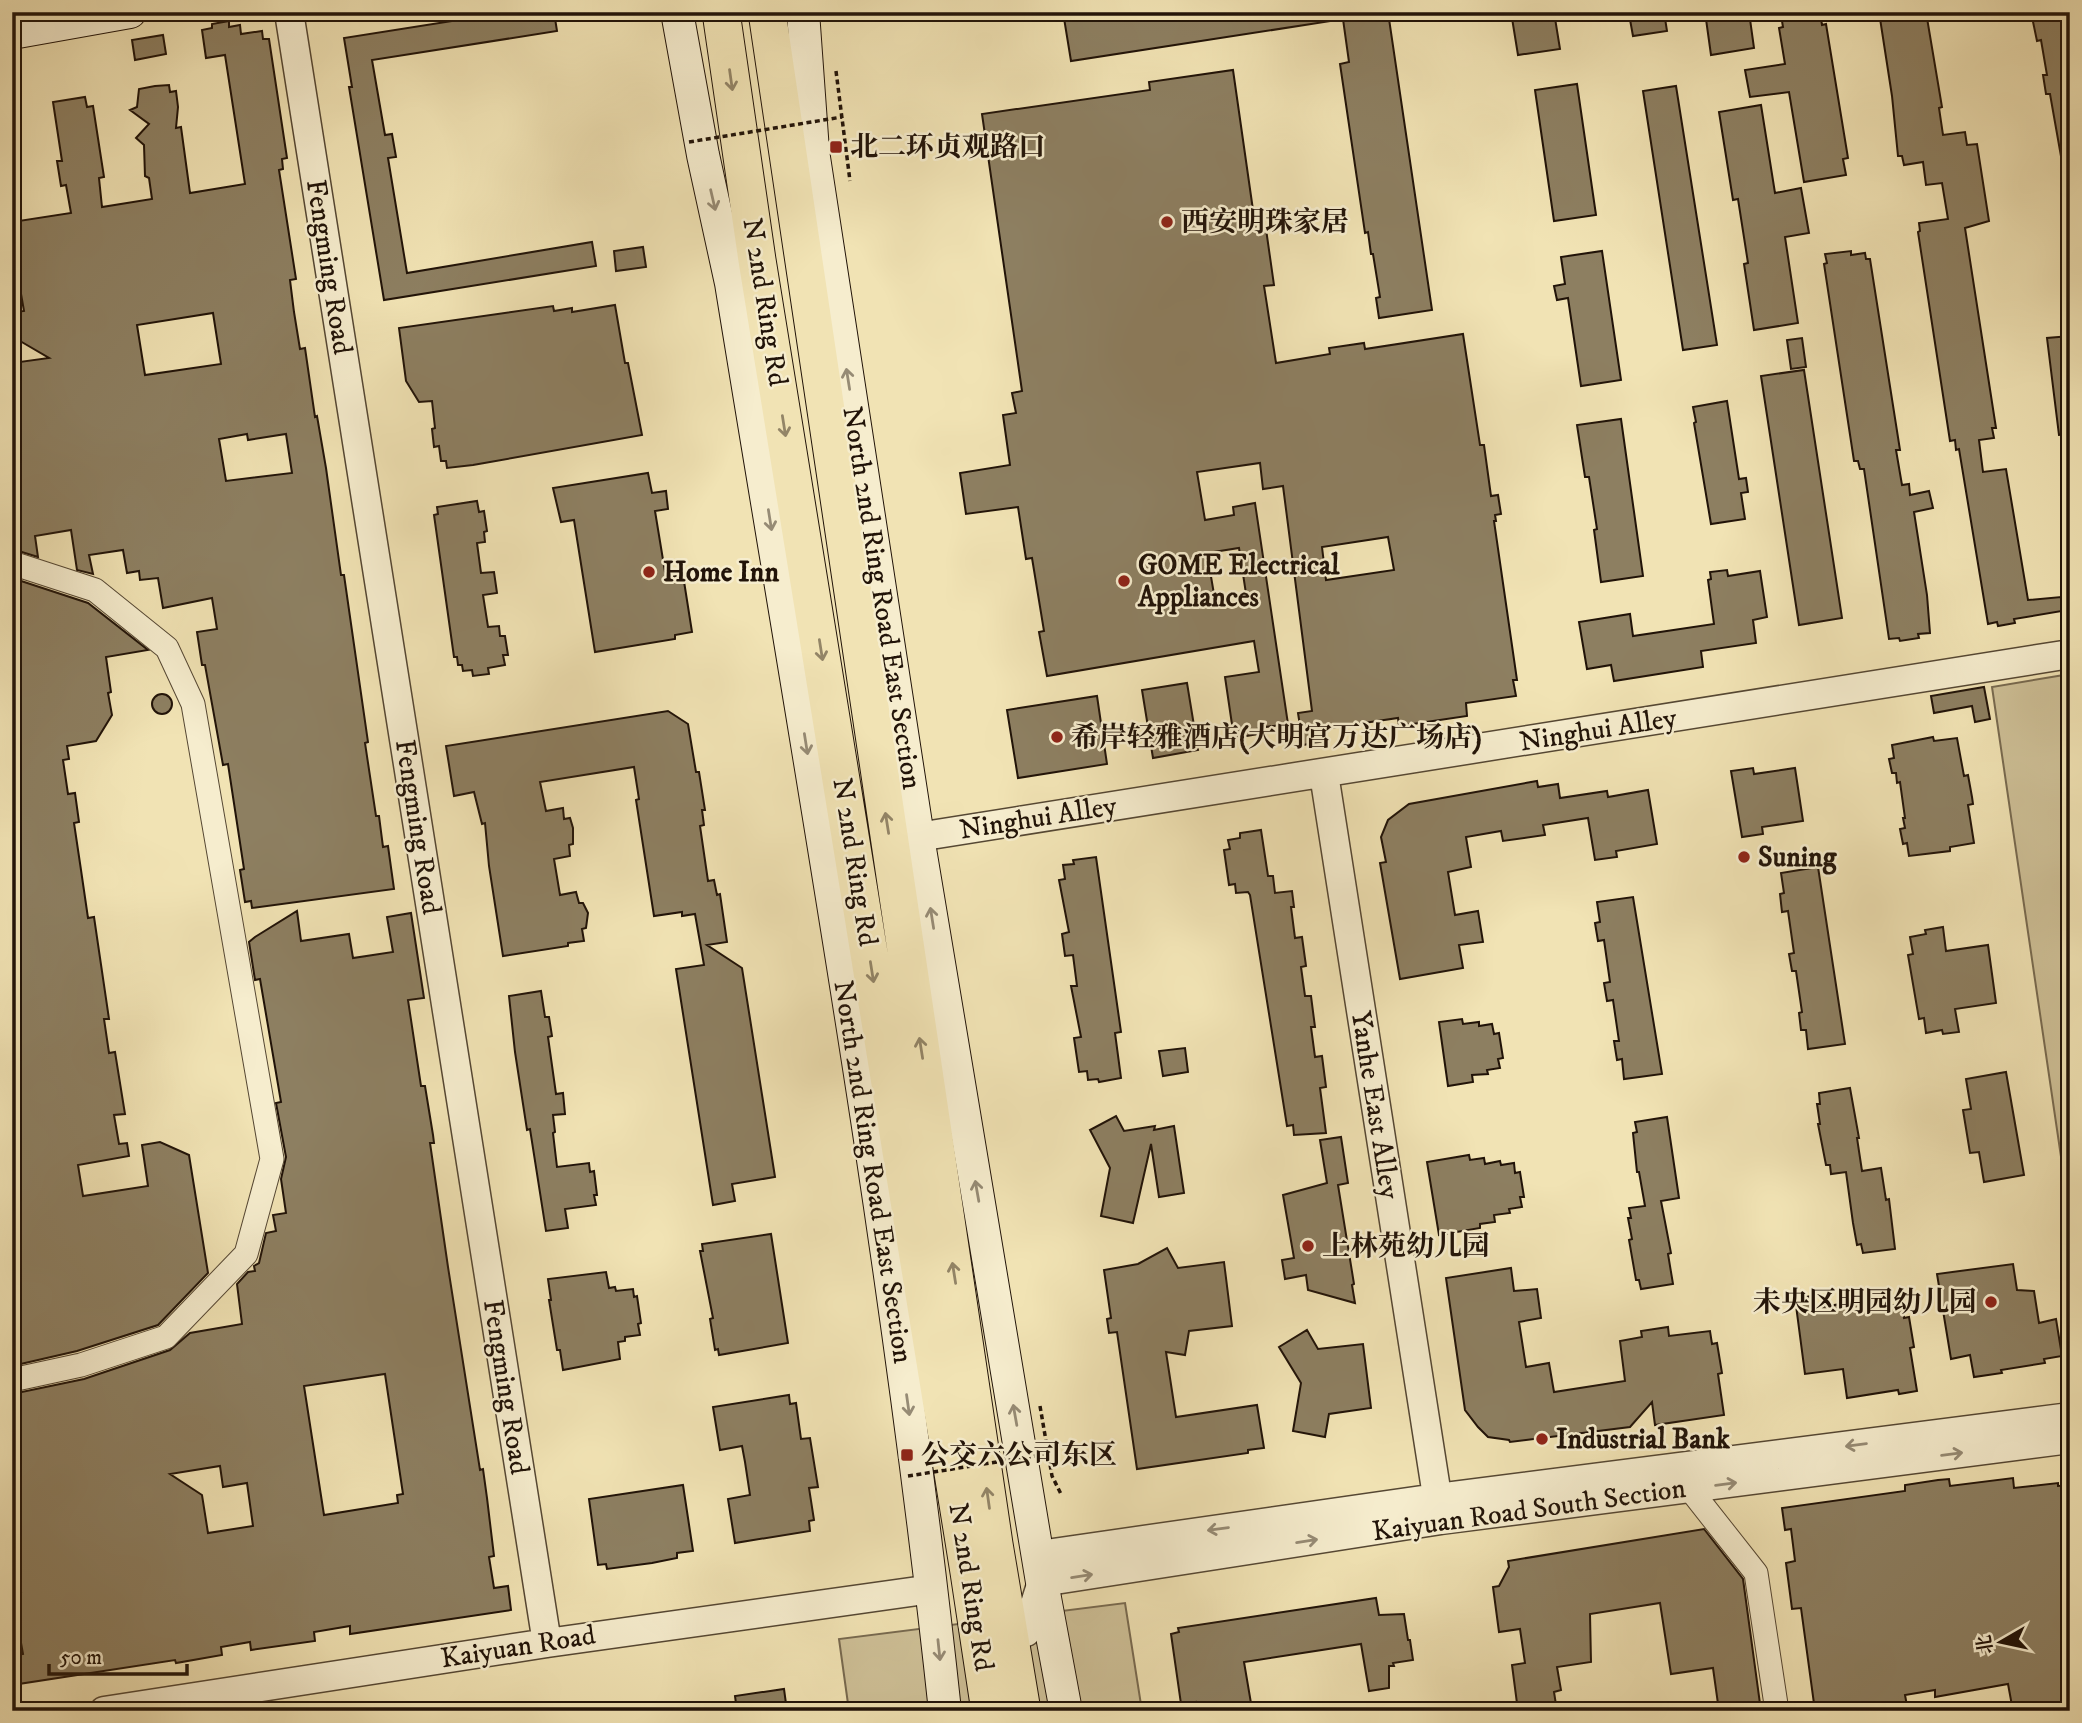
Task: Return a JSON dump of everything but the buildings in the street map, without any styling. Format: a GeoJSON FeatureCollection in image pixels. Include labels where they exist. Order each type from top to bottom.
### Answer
{"type":"FeatureCollection","features":[{"type":"Feature","properties":{"kind":"highway","name":"N 2nd Ring Rd"},"geometry":{"type":"LineString","coordinates":[[721,12],[757,260],[990,1711]]}},
{"type":"Feature","properties":{"kind":"highway","name":"N 2nd Ring Rd"},"geometry":{"type":"LineString","coordinates":[[767,12],[994,1544],[1022,1711]]}},
{"type":"Feature","properties":{"kind":"highway"},"geometry":{"type":"LineString","coordinates":[[778,93],[795,12]]}},
{"type":"Feature","properties":{"kind":"highway"},"geometry":{"type":"LineString","coordinates":[[994,1544],[1026,1632],[1039,1711]]}},
{"type":"Feature","properties":{"kind":"main road"},"geometry":{"type":"LineString","coordinates":[[12,33],[131,12]]}},
{"type":"Feature","properties":{"kind":"main road","name":"North 2nd Ring Road East Section"},"geometry":{"type":"LineString","coordinates":[[803,12],[813,151],[918,837],[1066,1711]]}},
{"type":"Feature","properties":{"kind":"main road"},"geometry":{"type":"LineString","coordinates":[[679,24],[757,260]]}},
{"type":"Feature","properties":{"kind":"main road","name":"North 2nd Ring Road East Section"},"geometry":{"type":"LineString","coordinates":[[679,24],[704,162],[732,283],[857,1058],[913,1439],[945,1711]]}},
{"type":"Feature","properties":{"kind":"street","name":"Fengming Road"},"geometry":{"type":"LineString","coordinates":[[289,12],[547,1643]]}},
{"type":"Feature","properties":{"kind":"street"},"geometry":{"type":"LineString","coordinates":[[12,563],[95,590],[167,648],[193,704],[272,1158],[246,1254],[166,1337],[81,1365],[12,1380]]}},
{"type":"Feature","properties":{"kind":"street","name":"Ninghui Alley"},"geometry":{"type":"LineString","coordinates":[[918,837],[2070,654]]}},
{"type":"Feature","properties":{"kind":"street","name":"Yanhe East Alley"},"geometry":{"type":"LineString","coordinates":[[1324,774],[1438,1509]]}},
{"type":"Feature","properties":{"kind":"street","name":"Kaiyuan Road South Section"},"geometry":{"type":"LineString","coordinates":[[1041,1569],[2070,1417]]}},
{"type":"Feature","properties":{"kind":"street","name":"Kaiyuan Road South Section"},"geometry":{"type":"LineString","coordinates":[[1438,1509],[1689,1488],[2070,1439]]}},
{"type":"Feature","properties":{"kind":"street"},"geometry":{"type":"LineString","coordinates":[[1689,1488],[1756,1573],[1777,1711]]}},
{"type":"Feature","properties":{"kind":"street"},"geometry":{"type":"LineString","coordinates":[[1026,1632],[1041,1569]]}},
{"type":"Feature","properties":{"kind":"street","name":"Kaiyuan Road"},"geometry":{"type":"LineString","coordinates":[[104,1711],[547,1643],[932,1589]]}},
{"type":"Feature","properties":{"kind":"path"},"geometry":{"type":"LineString","coordinates":[[836,71],[850,181]]}},
{"type":"Feature","properties":{"kind":"path"},"geometry":{"type":"LineString","coordinates":[[689,142],[842,117]]}},
{"type":"Feature","properties":{"kind":"path"},"geometry":{"type":"LineString","coordinates":[[1040,1406],[1052,1476],[1060,1494]]}},
{"type":"Feature","properties":{"kind":"path"},"geometry":{"type":"LineString","coordinates":[[908,1476],[1048,1454]]}},
{"type":"Feature","properties":{"kind":"shaded area"},"geometry":{"type":"Polygon","coordinates":[[[2070,674],[2070,1218],[1992,687],[2070,674]]]}},
{"type":"Feature","properties":{"kind":"shaded area"},"geometry":{"type":"Polygon","coordinates":[[[1125,1603],[1142,1711],[849,1711],[839,1639],[1125,1603]]]}},
{"type":"Feature","properties":{"kind":"place","name":"北二环贞观路口"},"geometry":{"type":"Point","coordinates":[836,147]}},
{"type":"Feature","properties":{"kind":"place","name":"西安明珠家居"},"geometry":{"type":"Point","coordinates":[1167,222]}},
{"type":"Feature","properties":{"kind":"place","name":"Home Inn"},"geometry":{"type":"Point","coordinates":[649,572]}},
{"type":"Feature","properties":{"kind":"place","name":"GOME Electrical Appliances"},"geometry":{"type":"Point","coordinates":[1124,581]}},
{"type":"Feature","properties":{"kind":"place","name":"希岸轻雅酒店(大明宫万达广场店)"},"geometry":{"type":"Point","coordinates":[1057,737]}},
{"type":"Feature","properties":{"kind":"place","name":"Suning"},"geometry":{"type":"Point","coordinates":[1744,857]}},
{"type":"Feature","properties":{"kind":"place","name":"上林苑幼儿园"},"geometry":{"type":"Point","coordinates":[1308,1246]}},
{"type":"Feature","properties":{"kind":"place","name":"未央区明园幼儿园"},"geometry":{"type":"Point","coordinates":[1991,1302]}},
{"type":"Feature","properties":{"kind":"place","name":"Industrial Bank"},"geometry":{"type":"Point","coordinates":[1542,1439]}},
{"type":"Feature","properties":{"kind":"place","name":"公交六公司东区"},"geometry":{"type":"Point","coordinates":[907,1455]}}]}
